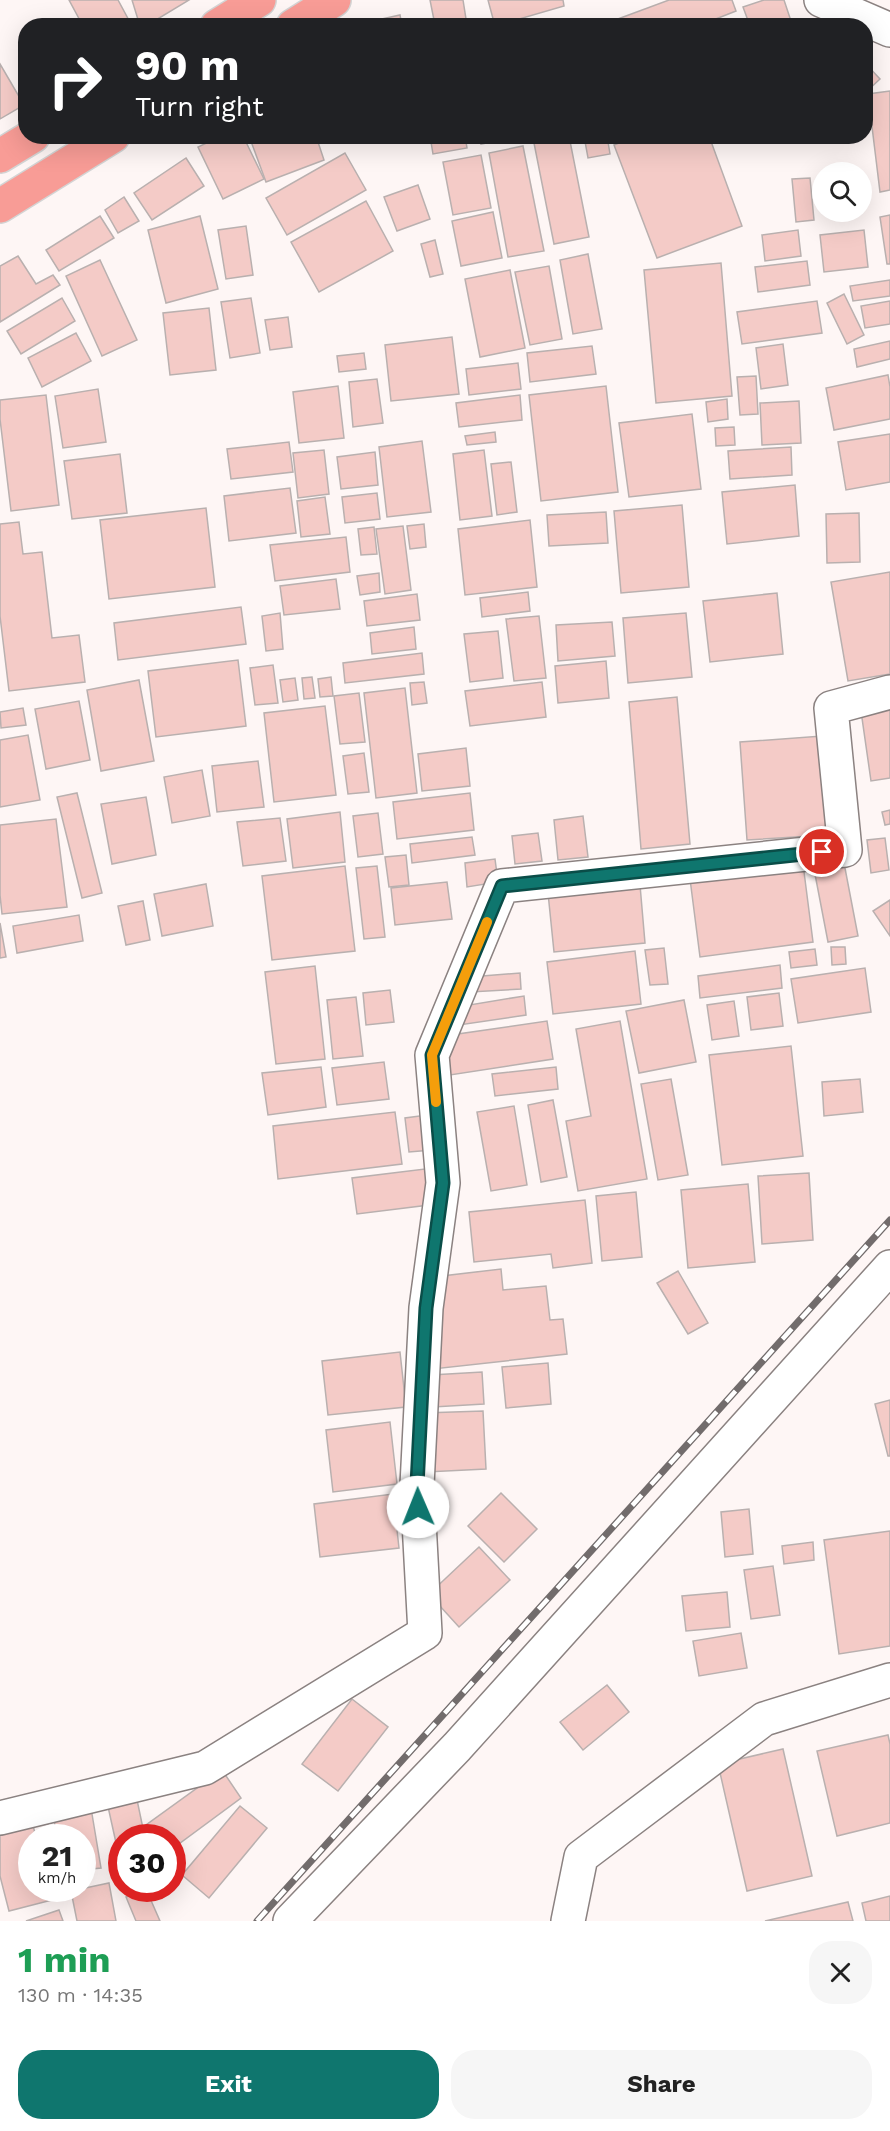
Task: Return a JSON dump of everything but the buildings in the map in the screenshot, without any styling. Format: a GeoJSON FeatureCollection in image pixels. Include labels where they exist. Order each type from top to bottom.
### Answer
{"type":"FeatureCollection","features":[{"type":"Feature","properties":{"kind":"highway"},"geometry":{"type":"LineString","coordinates":[[230,18],[259,0]]}},
{"type":"Feature","properties":{"kind":"highway"},"geometry":{"type":"LineString","coordinates":[[306,18],[334,0]]}},
{"type":"Feature","properties":{"kind":"highway"},"geometry":{"type":"LineString","coordinates":[[0,156],[20,144]]}},
{"type":"Feature","properties":{"kind":"highway"},"geometry":{"type":"LineString","coordinates":[[0,206],[100,144]]}},
{"type":"Feature","properties":{"kind":"street"},"geometry":{"type":"LineString","coordinates":[[821,0],[862,18]]}},
{"type":"Feature","properties":{"kind":"street"},"geometry":{"type":"LineString","coordinates":[[873,23],[890,30]]}},
{"type":"Feature","properties":{"kind":"street"},"geometry":{"type":"LineString","coordinates":[[0,1818],[205,1768],[425,1634],[417,1485],[426,1308],[443,1183],[432,1055],[502,886],[845,850],[831,708],[890,692]]}},
{"type":"Feature","properties":{"kind":"street"},"geometry":{"type":"LineString","coordinates":[[290,1921],[457,1747],[890,1267]]}},
{"type":"Feature","properties":{"kind":"street"},"geometry":{"type":"LineString","coordinates":[[568,1921],[581,1857],[764,1719],[890,1680]]}},
{"type":"Feature","properties":{"kind":"railway"},"geometry":{"type":"LineString","coordinates":[[257,1921],[890,1220]]}},
{"type":"Feature","properties":{"kind":"slow traffic"},"geometry":{"type":"LineString","coordinates":[[436,1102],[432,1055],[487,922]]}},
{"type":"Feature","properties":{"kind":"route"},"geometry":{"type":"LineString","coordinates":[[418,1507],[417,1485],[426,1308],[443,1183],[432,1055],[502,886],[822,852]]}}]}
